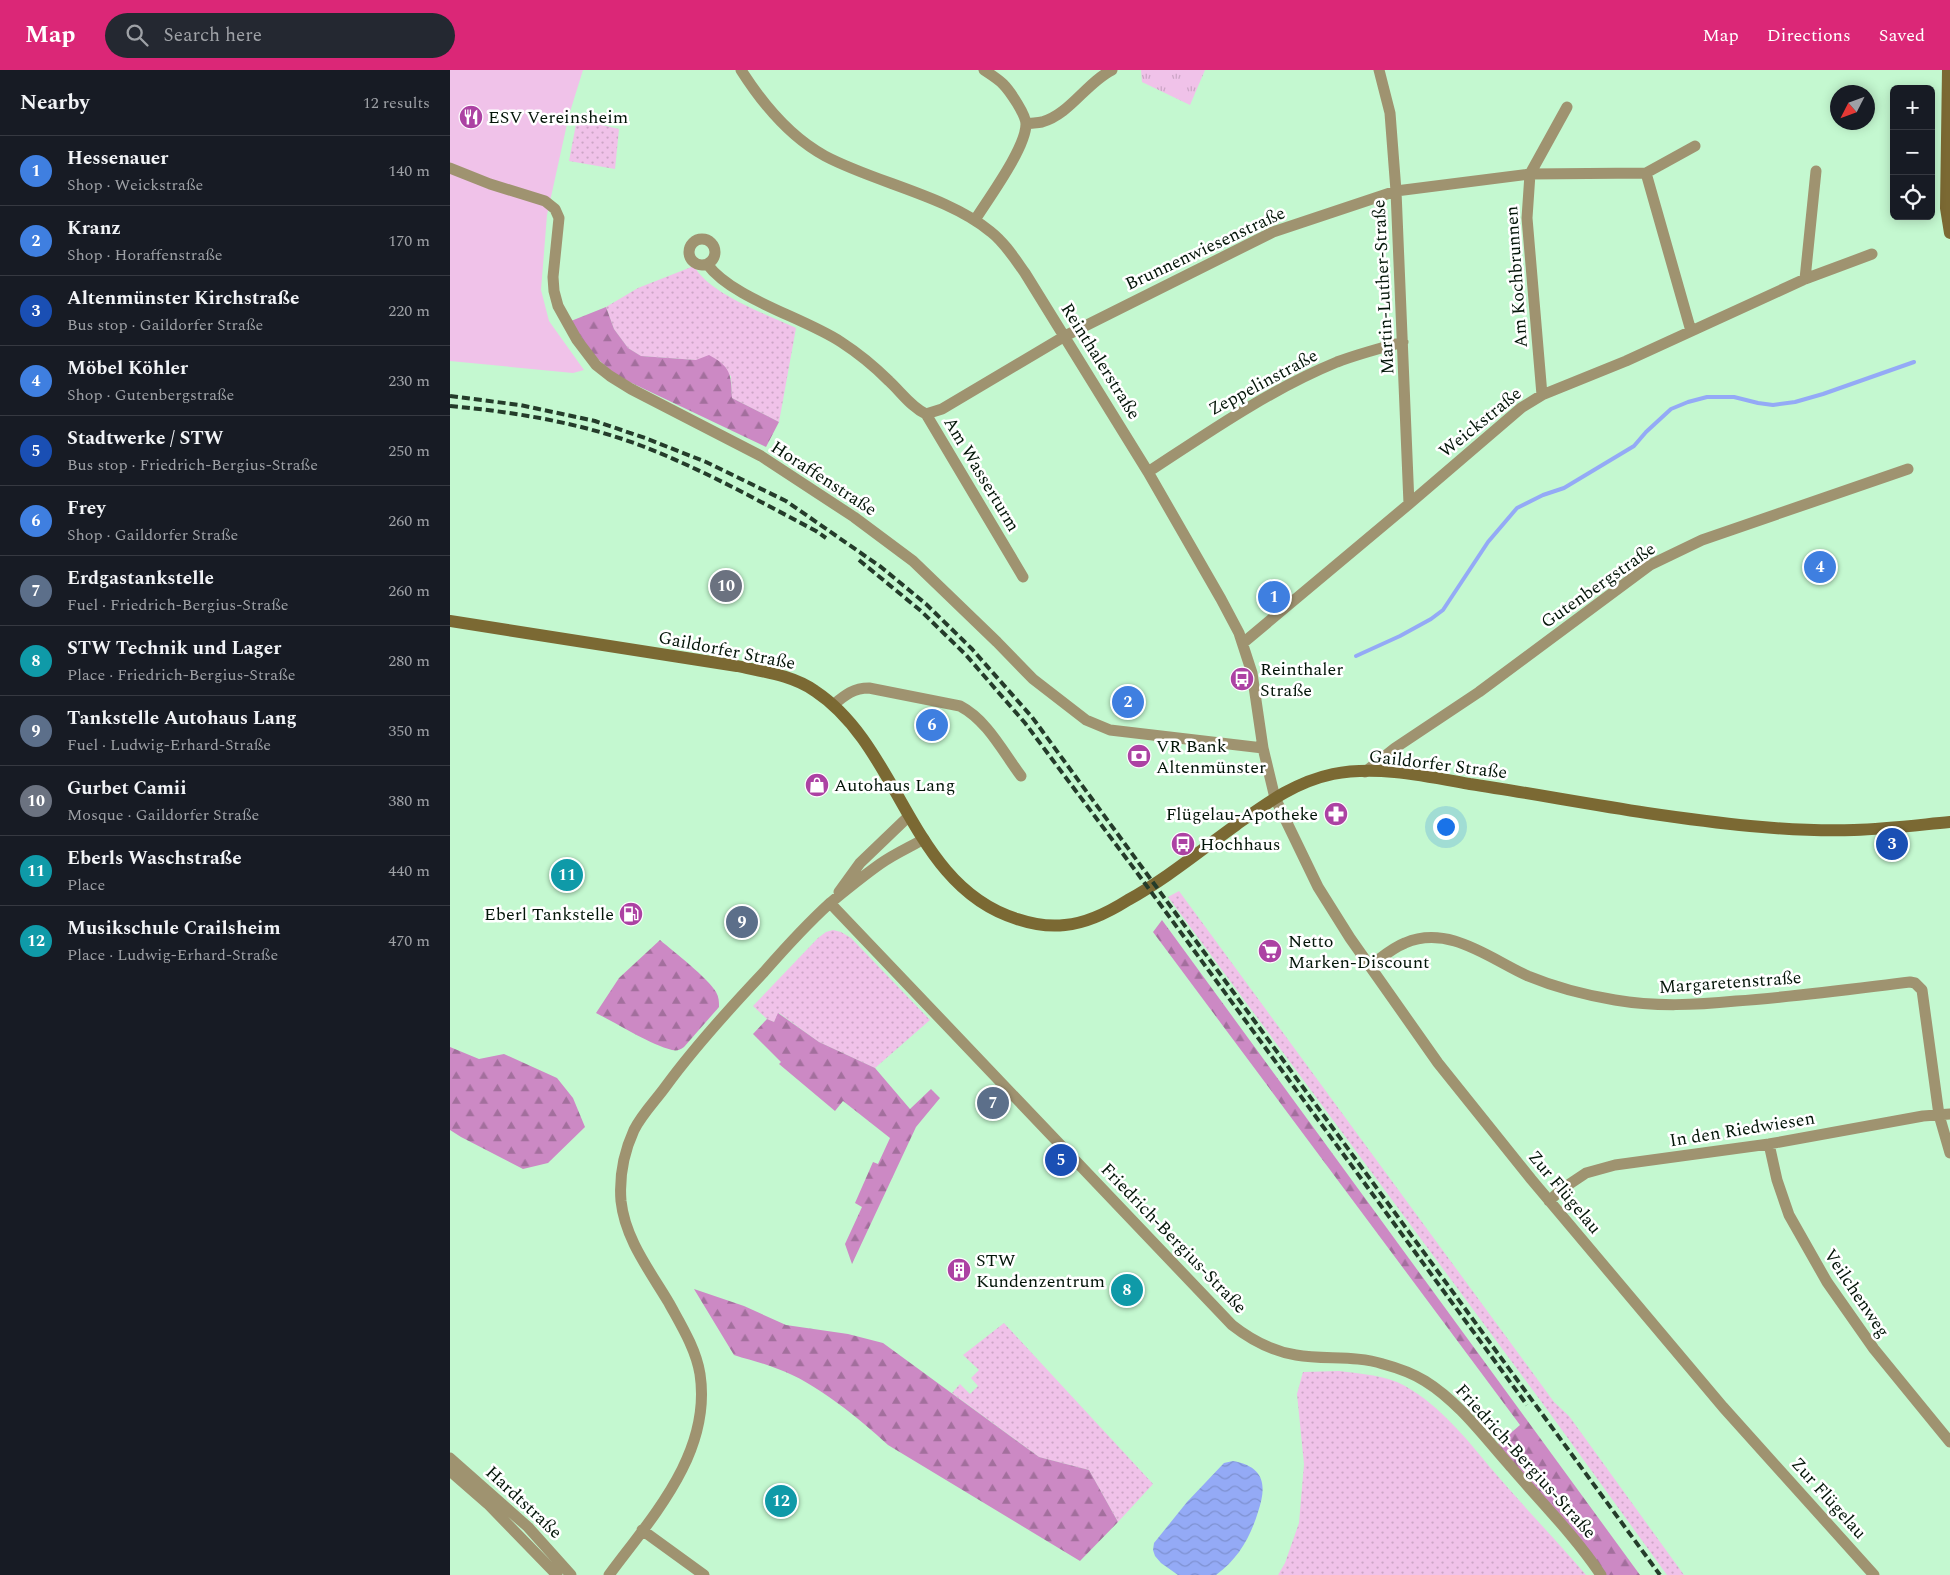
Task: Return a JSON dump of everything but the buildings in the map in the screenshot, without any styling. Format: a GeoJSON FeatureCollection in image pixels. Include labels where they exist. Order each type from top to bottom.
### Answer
{"type":"FeatureCollection","features":[{"type":"Feature","properties":{"kind":"main road"},"geometry":{"type":"LineString","coordinates":[[1948,70],[1946,208],[1950,233]]}},
{"type":"Feature","properties":{"kind":"main road","name":"Gaildorfer Straße"},"geometry":{"type":"LineString","coordinates":[[450,621],[737,666],[784,676],[801,682],[833,705],[850,723],[866,745],[924,839],[950,875],[976,900],[996,912],[1040,925],[1064,925],[1084,921],[1108,912],[1147,890],[1274,798],[1302,782],[1335,774],[1365,772],[1431,777],[1650,813],[1760,827],[1852,830],[1950,822]]}},
{"type":"Feature","properties":{"kind":"street","name":"Reinthalerstraße"},"geometry":{"type":"LineString","coordinates":[[741,70],[772,112],[796,136],[824,156],[937,202],[975,220],[992,233],[1025,272],[1148,472],[1221,599],[1243,643],[1252,673],[1263,748],[1274,798]]}},
{"type":"Feature","properties":{"kind":"street"},"geometry":{"type":"LineString","coordinates":[[975,220],[1009,167],[1019,147],[1026,124],[1017,103],[1003,84],[984,70]]}},
{"type":"Feature","properties":{"kind":"street"},"geometry":{"type":"LineString","coordinates":[[1026,124],[1042,122],[1059,114],[1101,75],[1117,70]]}},
{"type":"Feature","properties":{"kind":"street","name":"Martin-Luther-Straße"},"geometry":{"type":"LineString","coordinates":[[1379,70],[1390,113],[1396,191],[1409,504]]}},
{"type":"Feature","properties":{"kind":"street","name":"Am Kochbrunnen"},"geometry":{"type":"LineString","coordinates":[[1542,395],[1527,218],[1530,174],[1567,107]]}},
{"type":"Feature","properties":{"kind":"street","name":"Brunnenwiesenstraße"},"geometry":{"type":"LineString","coordinates":[[926,414],[942,409],[1065,336],[1272,232],[1396,191],[1530,174],[1646,173],[1695,146]]}},
{"type":"Feature","properties":{"kind":"street","name":"Horaffenstraße"},"geometry":{"type":"LineString","coordinates":[[450,168],[490,184],[539,198],[555,209],[559,218],[553,277],[554,291],[558,306],[576,340],[596,365],[631,389],[761,456],[854,517],[913,561],[1033,680],[1065,706],[1086,720],[1110,730],[1263,748]]}},
{"type":"Feature","properties":{"kind":"street"},"geometry":{"type":"LineString","coordinates":[[1805,279],[1816,171]]}},
{"type":"Feature","properties":{"kind":"street"},"geometry":{"type":"LineString","coordinates":[[1646,173],[1691,331]]}},
{"type":"Feature","properties":{"kind":"street","name":"Weickstraße"},"geometry":{"type":"LineString","coordinates":[[1243,643],[1521,408],[1542,395],[1626,361],[1805,279],[1872,254]]}},
{"type":"Feature","properties":{"kind":"street","name":"Am Wasserturm"},"geometry":{"type":"LineString","coordinates":[[707,264],[719,278],[742,293],[808,323],[842,343],[888,380],[919,411],[926,414],[1023,577]]}},
{"type":"Feature","properties":{"kind":"street","name":"Zeppelinstraße"},"geometry":{"type":"LineString","coordinates":[[1148,472],[1228,420],[1279,390],[1338,362],[1403,342]]}},
{"type":"Feature","properties":{"kind":"street","name":"Gutenbergstraße"},"geometry":{"type":"LineString","coordinates":[[1365,772],[1395,748],[1480,692],[1650,565],[1702,540],[1908,469]]}},
{"type":"Feature","properties":{"kind":"street"},"geometry":{"type":"LineString","coordinates":[[833,705],[851,691],[859,688],[869,688],[960,706],[983,724],[1021,776]]}},
{"type":"Feature","properties":{"kind":"street","name":"Zur Flügelau"},"geometry":{"type":"LineString","coordinates":[[1274,798],[1318,887],[1370,966],[1438,1062],[1549,1201],[1723,1407],[1874,1575]]}},
{"type":"Feature","properties":{"kind":"street"},"geometry":{"type":"LineString","coordinates":[[609,1575],[678,1480],[692,1446],[700,1416],[700,1375],[692,1348],[629,1232],[621,1200],[622,1165],[635,1128],[684,1062],[738,1000],[830,903],[860,863],[909,816]]}},
{"type":"Feature","properties":{"kind":"street"},"geometry":{"type":"LineString","coordinates":[[830,903],[881,863],[924,839]]}},
{"type":"Feature","properties":{"kind":"street","name":"Friedrich-Bergius-Straße"},"geometry":{"type":"LineString","coordinates":[[830,903],[1232,1325],[1245,1335],[1275,1350],[1297,1355],[1359,1359],[1380,1363],[1405,1370],[1426,1381],[1470,1422],[1579,1544],[1601,1575]]}},
{"type":"Feature","properties":{"kind":"street","name":"Margaretenstraße"},"geometry":{"type":"LineString","coordinates":[[1370,966],[1404,943],[1417,939],[1436,937],[1451,939],[1468,945],[1526,975],[1553,986],[1579,994],[1655,1005],[1766,999],[1910,982],[1915,983],[1922,990],[1945,1114],[1950,1153]]}},
{"type":"Feature","properties":{"kind":"street","name":"In den Riedwiesen"},"geometry":{"type":"LineString","coordinates":[[1549,1201],[1574,1180],[1598,1169],[1614,1165],[1769,1144],[1923,1116],[1945,1114]]}},
{"type":"Feature","properties":{"kind":"street","name":"Veilchenweg"},"geometry":{"type":"LineString","coordinates":[[1769,1144],[1777,1180],[1789,1215],[1827,1282],[1874,1349],[1950,1442]]}},
{"type":"Feature","properties":{"kind":"street","name":"Hardtstraße"},"geometry":{"type":"LineString","coordinates":[[450,1458],[528,1527],[571,1575]]}},
{"type":"Feature","properties":{"kind":"street","name":"Hardtstraße"},"geometry":{"type":"LineString","coordinates":[[450,1472],[548,1575]]}},
{"type":"Feature","properties":{"kind":"street","name":"Hardtstraße"},"geometry":{"type":"LineString","coordinates":[[450,1472],[488,1504],[557,1575]]}},
{"type":"Feature","properties":{"kind":"street"},"geometry":{"type":"LineString","coordinates":[[642,1530],[704,1575]]}},
{"type":"Feature","properties":{"kind":"green space"},"geometry":{"type":"Polygon","coordinates":[[[450,70],[583,70],[569,115],[547,215],[541,290],[549,321],[584,370],[573,373],[450,361],[450,70]]]}},
{"type":"Feature","properties":{"kind":"green space"},"geometry":{"type":"Polygon","coordinates":[[[1141,70],[1205,70],[1190,105],[1142,82],[1141,70]]]}},
{"type":"Feature","properties":{"kind":"green space"},"geometry":{"type":"Polygon","coordinates":[[[577,119],[619,129],[615,169],[569,161],[577,119]]]}},
{"type":"Feature","properties":{"kind":"green space"},"geometry":{"type":"Polygon","coordinates":[[[694,266],[712,286],[725,294],[740,303],[796,328],[779,422],[732,398],[731,376],[696,360],[641,356],[628,348],[614,329],[606,307],[638,288],[694,266]]]}},
{"type":"Feature","properties":{"kind":"green space"},"geometry":{"type":"Polygon","coordinates":[[[606,307],[614,329],[628,348],[641,356],[696,360],[709,355],[722,363],[730,377],[732,398],[779,422],[766,447],[617,376],[591,353],[571,321],[606,307]]]}},
{"type":"Feature","properties":{"kind":"green space"},"geometry":{"type":"Polygon","coordinates":[[[1179,891],[1554,1402],[1569,1416],[1684,1575],[1667,1575],[1546,1408],[1168,897],[1179,891]]]}},
{"type":"Feature","properties":{"kind":"green space"},"geometry":{"type":"Polygon","coordinates":[[[1162,920],[1640,1575],[1603,1575],[1498,1444],[1520,1425],[1153,932],[1162,920]]]}},
{"type":"Feature","properties":{"kind":"green space"},"geometry":{"type":"Polygon","coordinates":[[[833,930],[851,938],[930,1020],[875,1068],[819,1042],[779,1013],[774,1022],[767,1019],[753,1006],[818,938],[826,932],[833,930]]]}},
{"type":"Feature","properties":{"kind":"green space"},"geometry":{"type":"Polygon","coordinates":[[[660,940],[712,986],[719,1000],[719,1007],[680,1050],[663,1047],[596,1013],[619,978],[660,940]]]}},
{"type":"Feature","properties":{"kind":"green space"},"geometry":{"type":"Polygon","coordinates":[[[778,1013],[819,1042],[875,1068],[910,1109],[931,1089],[940,1098],[916,1127],[852,1264],[845,1244],[862,1207],[855,1203],[873,1162],[878,1164],[890,1138],[843,1101],[835,1111],[779,1064],[781,1062],[753,1034],[767,1019],[774,1022],[778,1013]]]}},
{"type":"Feature","properties":{"kind":"green space"},"geometry":{"type":"Polygon","coordinates":[[[450,1047],[479,1059],[504,1054],[557,1078],[573,1098],[585,1127],[548,1163],[523,1169],[461,1137],[450,1130],[450,1047]]]}},
{"type":"Feature","properties":{"kind":"green space"},"geometry":{"type":"Polygon","coordinates":[[[694,1289],[744,1306],[786,1325],[848,1334],[883,1343],[1039,1457],[1089,1470],[1118,1522],[1080,1561],[888,1445],[851,1413],[807,1383],[773,1367],[734,1355],[694,1289]]]}},
{"type":"Feature","properties":{"kind":"green space"},"geometry":{"type":"Polygon","coordinates":[[[1004,1323],[1153,1484],[1118,1522],[1089,1470],[1039,1457],[952,1393],[960,1384],[970,1394],[978,1386],[971,1378],[979,1370],[963,1355],[1004,1323]]]}},
{"type":"Feature","properties":{"kind":"green space"},"geometry":{"type":"Polygon","coordinates":[[[1339,1371],[1390,1379],[1405,1386],[1431,1404],[1465,1437],[1586,1575],[1278,1575],[1285,1563],[1299,1523],[1304,1464],[1297,1394],[1303,1372],[1339,1371]]]}},
{"type":"Feature","properties":{"kind":"water"},"geometry":{"type":"Polygon","coordinates":[[[1233,1461],[1252,1468],[1261,1479],[1261,1502],[1251,1531],[1237,1555],[1216,1575],[1178,1575],[1161,1563],[1155,1556],[1153,1550],[1154,1543],[1187,1502],[1224,1463],[1233,1461]]]}},
{"type":"Feature","properties":{"kind":"waterway"},"geometry":{"type":"LineString","coordinates":[[1356,656],[1400,636],[1443,610],[1488,542],[1517,508],[1543,495],[1564,488],[1634,446],[1671,409],[1707,397],[1734,397],[1773,405],[1795,402],[1914,362]]}},
{"type":"Feature","properties":{"kind":"railway"},"geometry":{"type":"LineString","coordinates":[[450,396],[520,405],[595,421],[706,462],[786,501],[881,567],[926,604],[972,649],[1032,717],[1660,1575]]}},
{"type":"Feature","properties":{"kind":"railway"},"geometry":{"type":"LineString","coordinates":[[450,406],[548,420],[596,431],[642,446],[708,475],[826,538]]}},
{"type":"Feature","properties":{"kind":"railway"},"geometry":{"type":"LineString","coordinates":[[859,560],[921,611],[966,655],[1025,723],[1527,1405]]}},
{"type":"Feature","properties":{"kind":"place","name":"ESV Vereinsheim"},"geometry":{"type":"Point","coordinates":[471,117]}},
{"type":"Feature","properties":{"kind":"place","name":"Möbel Köhler"},"geometry":{"type":"Point","coordinates":[1820,567]}},
{"type":"Feature","properties":{"kind":"place","name":"Gurbet Camii"},"geometry":{"type":"Point","coordinates":[726,586]}},
{"type":"Feature","properties":{"kind":"place","name":"Hessenauer"},"geometry":{"type":"Point","coordinates":[1274,597]}},
{"type":"Feature","properties":{"kind":"place","name":"Reinthaler Straße"},"geometry":{"type":"Point","coordinates":[1242,679]}},
{"type":"Feature","properties":{"kind":"place","name":"Kranz"},"geometry":{"type":"Point","coordinates":[1128,702]}},
{"type":"Feature","properties":{"kind":"place","name":"Frey"},"geometry":{"type":"Point","coordinates":[932,725]}},
{"type":"Feature","properties":{"kind":"place","name":"VR Bank Altenmünster"},"geometry":{"type":"Point","coordinates":[1139,756]}},
{"type":"Feature","properties":{"kind":"place","name":"Autohaus Lang"},"geometry":{"type":"Point","coordinates":[817,785]}},
{"type":"Feature","properties":{"kind":"place","name":"Flügelau-Apotheke"},"geometry":{"type":"Point","coordinates":[1336,814]}},
{"type":"Feature","properties":{"kind":"place","name":"Hochhaus"},"geometry":{"type":"Point","coordinates":[1183,844]}},
{"type":"Feature","properties":{"kind":"place","name":"Altenmünster Kirchstraße"},"geometry":{"type":"Point","coordinates":[1892,844]}},
{"type":"Feature","properties":{"kind":"place","name":"Eberls Waschstraße"},"geometry":{"type":"Point","coordinates":[567,875]}},
{"type":"Feature","properties":{"kind":"place","name":"Eberl Tankstelle"},"geometry":{"type":"Point","coordinates":[631,914]}},
{"type":"Feature","properties":{"kind":"place","name":"Tankstelle Autohaus Lang"},"geometry":{"type":"Point","coordinates":[742,922]}},
{"type":"Feature","properties":{"kind":"place","name":"Netto Marken-Discount"},"geometry":{"type":"Point","coordinates":[1270,951]}},
{"type":"Feature","properties":{"kind":"place","name":"Erdgastankstelle"},"geometry":{"type":"Point","coordinates":[993,1103]}},
{"type":"Feature","properties":{"kind":"place","name":"Stadtwerke / STW"},"geometry":{"type":"Point","coordinates":[1061,1160]}},
{"type":"Feature","properties":{"kind":"place","name":"STW Kundenzentrum"},"geometry":{"type":"Point","coordinates":[959,1270]}},
{"type":"Feature","properties":{"kind":"place","name":"STW Technik und Lager"},"geometry":{"type":"Point","coordinates":[1127,1290]}},
{"type":"Feature","properties":{"kind":"place","name":"Musikschule Crailsheim"},"geometry":{"type":"Point","coordinates":[781,1501]}}]}
